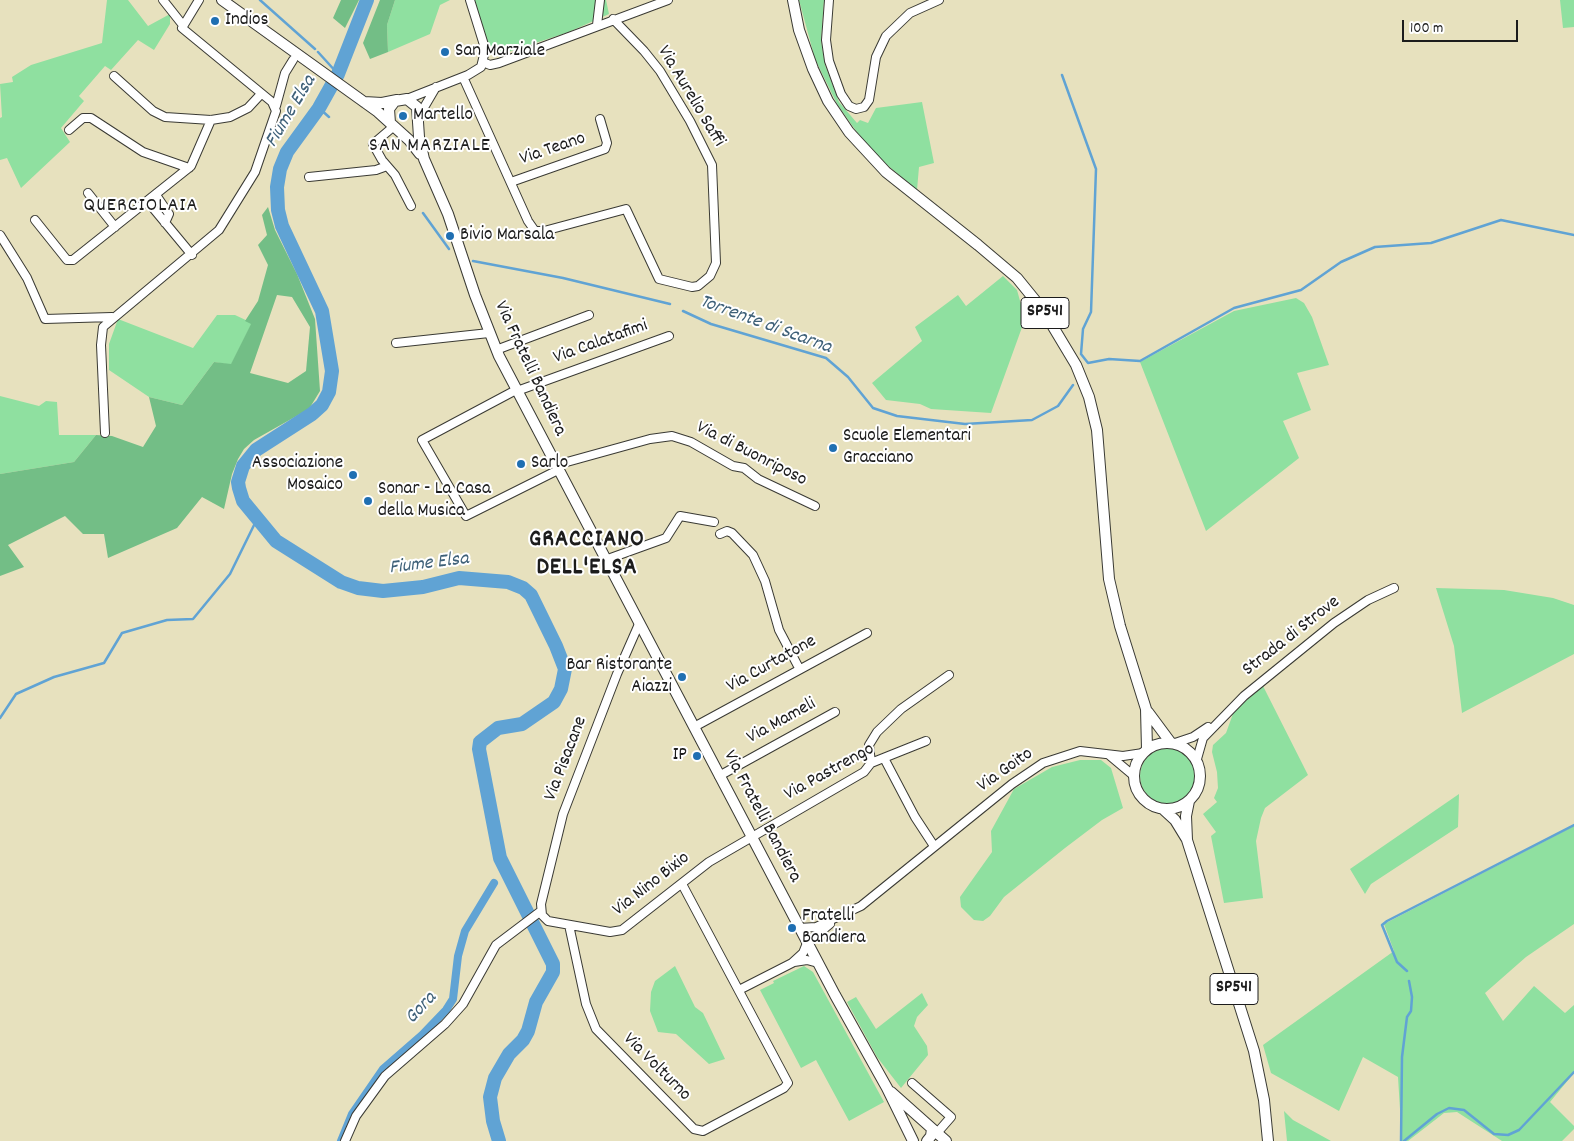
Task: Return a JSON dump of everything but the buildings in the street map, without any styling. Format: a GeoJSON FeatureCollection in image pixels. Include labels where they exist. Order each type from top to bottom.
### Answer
{"type":"FeatureCollection","features":[{"type":"Feature","properties":{"kind":"main road"},"geometry":{"type":"LineString","coordinates":[[222,0],[256,25]]}},
{"type":"Feature","properties":{"kind":"main road","name":"SP541"},"geometry":{"type":"LineString","coordinates":[[793,0],[799,30],[813,69],[828,101],[849,132],[886,172],[978,244],[1017,278],[1043,310],[1076,365],[1089,397],[1097,430],[1110,588],[1146,709],[1155,724],[1173,743],[1186,748],[1197,760],[1200,770],[1200,782],[1197,792],[1189,801],[1186,813],[1187,840]]}},
{"type":"Feature","properties":{"kind":"main road"},"geometry":{"type":"LineString","coordinates":[[232,1],[256,25]]}},
{"type":"Feature","properties":{"kind":"main road","name":"Via Fratelli Bandiera"},"geometry":{"type":"LineString","coordinates":[[256,25],[363,102],[393,126],[424,159]]}},
{"type":"Feature","properties":{"kind":"main road"},"geometry":{"type":"LineString","coordinates":[[363,102],[403,99]]}},
{"type":"Feature","properties":{"kind":"main road"},"geometry":{"type":"LineString","coordinates":[[403,99],[388,109],[393,126],[406,130],[418,119]]}},
{"type":"Feature","properties":{"kind":"main road","name":"Via Fratelli Bandiera"},"geometry":{"type":"LineString","coordinates":[[403,99],[417,107],[424,159],[448,214],[496,350],[799,928],[887,1088],[902,1124],[912,1141]]}},
{"type":"Feature","properties":{"kind":"main road","name":"SP541"},"geometry":{"type":"LineString","coordinates":[[1146,709],[1145,751],[1138,760],[1134,776],[1135,786],[1146,802],[1164,809],[1175,820],[1187,840],[1254,1051],[1264,1100],[1268,1141]]}},
{"type":"Feature","properties":{"kind":"main road"},"geometry":{"type":"LineString","coordinates":[[1145,751],[1163,743],[1173,743]]}},
{"type":"Feature","properties":{"kind":"main road"},"geometry":{"type":"LineString","coordinates":[[1164,809],[1182,806],[1189,801]]}},
{"type":"Feature","properties":{"kind":"main road","name":"Via Fratelli Bandiera"},"geometry":{"type":"LineString","coordinates":[[887,1088],[946,1141]]}},
{"type":"Feature","properties":{"kind":"main road"},"geometry":{"type":"LineString","coordinates":[[902,1124],[908,1115],[914,1113]]}},
{"type":"Feature","properties":{"kind":"main road"},"geometry":{"type":"LineString","coordinates":[[926,1141],[935,1131]]}},
{"type":"Feature","properties":{"kind":"street"},"geometry":{"type":"LineString","coordinates":[[163,0],[182,24],[184,30],[276,106]]}},
{"type":"Feature","properties":{"kind":"street"},"geometry":{"type":"LineString","coordinates":[[182,24],[199,0]]}},
{"type":"Feature","properties":{"kind":"street"},"geometry":{"type":"LineString","coordinates":[[403,99],[478,70],[483,62],[483,41],[470,0]]}},
{"type":"Feature","properties":{"kind":"street"},"geometry":{"type":"LineString","coordinates":[[597,25],[600,0]]}},
{"type":"Feature","properties":{"kind":"street"},"geometry":{"type":"LineString","coordinates":[[483,62],[490,65],[499,63],[668,0]]}},
{"type":"Feature","properties":{"kind":"street"},"geometry":{"type":"LineString","coordinates":[[829,0],[826,40],[830,62],[841,94],[849,106],[856,109],[864,107],[869,100],[875,60],[884,39],[910,13],[939,0]]}},
{"type":"Feature","properties":{"kind":"street","name":"Via Aurelio Saffi"},"geometry":{"type":"LineString","coordinates":[[537,232],[547,231],[626,209],[660,280],[695,286],[707,279],[716,266],[712,165],[690,120],[660,71],[644,51],[613,19]]}},
{"type":"Feature","properties":{"kind":"street"},"geometry":{"type":"LineString","coordinates":[[105,432],[101,339],[103,326],[192,255],[219,230],[253,177],[265,146],[285,73],[293,60]]}},
{"type":"Feature","properties":{"kind":"street"},"geometry":{"type":"LineString","coordinates":[[114,76],[160,116],[211,120],[242,112],[261,94]]}},
{"type":"Feature","properties":{"kind":"street","name":"Via Teano"},"geometry":{"type":"LineString","coordinates":[[463,77],[528,221],[537,232]]}},
{"type":"Feature","properties":{"kind":"street"},"geometry":{"type":"LineString","coordinates":[[418,119],[436,87]]}},
{"type":"Feature","properties":{"kind":"street"},"geometry":{"type":"LineString","coordinates":[[69,130],[81,119],[91,118],[146,154],[189,168]]}},
{"type":"Feature","properties":{"kind":"street","name":"Via Teano"},"geometry":{"type":"LineString","coordinates":[[511,182],[605,148],[607,143],[600,119]]}},
{"type":"Feature","properties":{"kind":"street"},"geometry":{"type":"LineString","coordinates":[[35,220],[70,261],[148,202],[189,168],[196,159],[211,120]]}},
{"type":"Feature","properties":{"kind":"street"},"geometry":{"type":"LineString","coordinates":[[393,126],[373,142],[375,150],[395,175],[410,206]]}},
{"type":"Feature","properties":{"kind":"street"},"geometry":{"type":"LineString","coordinates":[[309,177],[376,170],[387,166]]}},
{"type":"Feature","properties":{"kind":"street"},"geometry":{"type":"LineString","coordinates":[[88,193],[115,227]]}},
{"type":"Feature","properties":{"kind":"street"},"geometry":{"type":"LineString","coordinates":[[156,195],[169,214],[166,223]]}},
{"type":"Feature","properties":{"kind":"street"},"geometry":{"type":"LineString","coordinates":[[148,202],[192,255]]}},
{"type":"Feature","properties":{"kind":"street"},"geometry":{"type":"LineString","coordinates":[[0,235],[27,278],[45,319],[112,317]]}},
{"type":"Feature","properties":{"kind":"street"},"geometry":{"type":"LineString","coordinates":[[496,350],[589,315]]}},
{"type":"Feature","properties":{"kind":"street"},"geometry":{"type":"LineString","coordinates":[[396,343],[489,333]]}},
{"type":"Feature","properties":{"kind":"street","name":"Via Calatafimi"},"geometry":{"type":"LineString","coordinates":[[557,467],[466,516],[422,440],[516,390],[669,336]]}},
{"type":"Feature","properties":{"kind":"street","name":"Via di Buonriposo"},"geometry":{"type":"LineString","coordinates":[[557,467],[650,439],[672,436],[691,442],[733,466],[744,468],[758,479],[815,506]]}},
{"type":"Feature","properties":{"kind":"street"},"geometry":{"type":"LineString","coordinates":[[605,560],[666,538],[680,516],[714,522]]}},
{"type":"Feature","properties":{"kind":"street"},"geometry":{"type":"LineString","coordinates":[[720,534],[728,531],[732,533],[751,551],[765,580],[779,630],[799,668]]}},
{"type":"Feature","properties":{"kind":"street","name":"Strada di Strove"},"geometry":{"type":"LineString","coordinates":[[1173,743],[1194,737],[1216,722],[1277,668],[1334,623],[1374,596],[1394,588]]}},
{"type":"Feature","properties":{"kind":"street","name":"Via Pisacane"},"geometry":{"type":"LineString","coordinates":[[541,910],[565,805],[639,624]]}},
{"type":"Feature","properties":{"kind":"street","name":"Via Curtatone"},"geometry":{"type":"LineString","coordinates":[[694,727],[866,633]]}},
{"type":"Feature","properties":{"kind":"street"},"geometry":{"type":"LineString","coordinates":[[871,764],[870,745],[877,732],[901,709],[949,675]]}},
{"type":"Feature","properties":{"kind":"street","name":"Via Mameli"},"geometry":{"type":"LineString","coordinates":[[719,776],[835,712]]}},
{"type":"Feature","properties":{"kind":"street","name":"Strada di Strove"},"geometry":{"type":"LineString","coordinates":[[1197,760],[1203,738],[1216,722]]}},
{"type":"Feature","properties":{"kind":"street","name":"Via Pastrengo"},"geometry":{"type":"LineString","coordinates":[[751,836],[866,770],[871,764],[926,741]]}},
{"type":"Feature","properties":{"kind":"street","name":"Via Goito"},"geometry":{"type":"LineString","coordinates":[[799,928],[813,928],[864,904],[1012,784],[1039,765],[1080,751],[1123,756],[1145,751]]}},
{"type":"Feature","properties":{"kind":"street"},"geometry":{"type":"LineString","coordinates":[[1108,754],[1134,776]]}},
{"type":"Feature","properties":{"kind":"street"},"geometry":{"type":"LineString","coordinates":[[884,760],[915,817],[934,846]]}},
{"type":"Feature","properties":{"kind":"street","name":"Via Nino Bixio"},"geometry":{"type":"LineString","coordinates":[[541,910],[546,920],[613,932],[622,930],[704,866],[751,836]]}},
{"type":"Feature","properties":{"kind":"street"},"geometry":{"type":"LineString","coordinates":[[682,884],[740,990],[792,963],[804,960],[818,963]]}},
{"type":"Feature","properties":{"kind":"street"},"geometry":{"type":"LineString","coordinates":[[345,1141],[356,1116],[378,1084],[400,1061],[456,1012],[470,994],[494,948],[510,933],[541,910]]}},
{"type":"Feature","properties":{"kind":"street","name":"Via Goito"},"geometry":{"type":"LineString","coordinates":[[792,963],[803,954],[807,943],[835,919]]}},
{"type":"Feature","properties":{"kind":"street","name":"Via Volturno"},"geometry":{"type":"LineString","coordinates":[[569,925],[586,1004],[596,1029],[696,1130],[706,1129],[788,1085],[740,990]]}},
{"type":"Feature","properties":{"kind":"street"},"geometry":{"type":"LineString","coordinates":[[912,1082],[951,1117],[935,1131]]}},
{"type":"Feature","properties":{"kind":"green space"},"geometry":{"type":"Polygon","coordinates":[[[107,0],[128,0],[148,26],[170,14],[170,24],[154,50],[138,40],[111,70],[105,66],[79,96],[84,101],[61,128],[70,142],[21,188],[7,158],[0,160],[0,118],[2,117],[0,84],[13,82],[12,77],[31,65],[102,43],[107,0]]]}},
{"type":"Feature","properties":{"kind":"green space"},"geometry":{"type":"Polygon","coordinates":[[[341,0],[359,0],[345,28],[333,18],[341,0]]]}},
{"type":"Feature","properties":{"kind":"green space"},"geometry":{"type":"Polygon","coordinates":[[[380,0],[395,0],[387,25],[388,52],[370,59],[363,43],[380,0]]]}},
{"type":"Feature","properties":{"kind":"green space"},"geometry":{"type":"Polygon","coordinates":[[[395,0],[450,0],[440,5],[430,34],[388,52],[387,25],[395,0]]]}},
{"type":"Feature","properties":{"kind":"green space"},"geometry":{"type":"Polygon","coordinates":[[[467,0],[606,0],[609,14],[569,32],[496,56],[486,52],[467,0]]]}},
{"type":"Feature","properties":{"kind":"green space"},"geometry":{"type":"Polygon","coordinates":[[[799,0],[824,0],[821,41],[825,65],[839,102],[857,123],[860,120],[868,123],[876,108],[922,102],[934,163],[919,167],[917,190],[880,159],[861,138],[837,104],[815,59],[799,0]]]}},
{"type":"Feature","properties":{"kind":"green space"},"geometry":{"type":"Polygon","coordinates":[[[1560,0],[1574,0],[1574,27],[1563,28],[1560,0]]]}},
{"type":"Feature","properties":{"kind":"green space"},"geometry":{"type":"Polygon","coordinates":[[[268,207],[275,230],[297,274],[315,319],[320,391],[309,409],[254,440],[244,449],[232,474],[224,509],[202,497],[177,528],[108,558],[104,534],[83,534],[65,516],[8,545],[24,567],[0,576],[0,474],[74,462],[96,435],[112,436],[143,447],[156,426],[149,397],[182,405],[214,362],[231,364],[251,324],[245,321],[258,301],[268,265],[258,245],[267,235],[262,215],[268,207]],[[277,295],[250,373],[288,383],[306,371],[310,327],[292,297],[277,295]]]}},
{"type":"Feature","properties":{"kind":"green space"},"geometry":{"type":"Polygon","coordinates":[[[1003,276],[1017,290],[1025,319],[991,413],[931,409],[920,404],[886,400],[872,383],[922,341],[915,327],[958,295],[966,306],[1003,276]]]}},
{"type":"Feature","properties":{"kind":"green space"},"geometry":{"type":"Polygon","coordinates":[[[1296,298],[1304,303],[1312,317],[1329,365],[1297,373],[1311,410],[1283,421],[1299,458],[1206,531],[1140,362],[1234,311],[1296,298]]]}},
{"type":"Feature","properties":{"kind":"green space"},"geometry":{"type":"Polygon","coordinates":[[[217,315],[235,315],[252,323],[231,365],[214,362],[182,405],[149,397],[109,370],[109,344],[118,319],[193,348],[217,315]]]}},
{"type":"Feature","properties":{"kind":"green space"},"geometry":{"type":"Polygon","coordinates":[[[0,396],[39,406],[46,401],[57,402],[59,435],[96,435],[74,462],[0,474],[0,396]]]}},
{"type":"Feature","properties":{"kind":"green space"},"geometry":{"type":"Polygon","coordinates":[[[1436,588],[1504,590],[1553,598],[1574,605],[1574,654],[1462,713],[1454,646],[1436,588]]]}},
{"type":"Feature","properties":{"kind":"green space"},"geometry":{"type":"Polygon","coordinates":[[[1263,686],[1308,775],[1265,808],[1261,818],[1256,841],[1263,898],[1224,903],[1211,836],[1216,832],[1203,814],[1217,802],[1214,798],[1218,788],[1217,772],[1212,752],[1213,745],[1226,733],[1234,711],[1263,686]]]}},
{"type":"Feature","properties":{"kind":"green space"},"geometry":{"type":"Polygon","coordinates":[[[1168,748],[1179,750],[1188,756],[1194,765],[1196,776],[1194,787],[1188,796],[1179,802],[1168,804],[1157,802],[1148,796],[1142,787],[1140,776],[1142,765],[1148,756],[1157,750],[1168,748]]]}},
{"type":"Feature","properties":{"kind":"green space"},"geometry":{"type":"Polygon","coordinates":[[[1080,760],[1101,760],[1111,768],[1123,808],[1102,820],[1004,897],[990,916],[983,921],[974,920],[961,907],[960,897],[992,852],[991,831],[1014,789],[1052,767],[1080,760]]]}},
{"type":"Feature","properties":{"kind":"green space"},"geometry":{"type":"Polygon","coordinates":[[[1459,794],[1458,827],[1371,884],[1365,894],[1350,869],[1459,794]]]}},
{"type":"Feature","properties":{"kind":"green space"},"geometry":{"type":"Polygon","coordinates":[[[1574,826],[1574,924],[1526,957],[1485,993],[1503,1021],[1534,986],[1565,1013],[1574,1005],[1574,1073],[1550,1102],[1574,1126],[1574,1129],[1562,1141],[1502,1141],[1457,1112],[1444,1113],[1408,1141],[1402,1141],[1398,1077],[1363,1057],[1339,1111],[1271,1073],[1263,1045],[1394,951],[1384,924],[1574,826]]]}},
{"type":"Feature","properties":{"kind":"green space"},"geometry":{"type":"Polygon","coordinates":[[[675,966],[695,1007],[703,1013],[725,1059],[709,1064],[676,1034],[658,1032],[650,1011],[651,992],[655,981],[675,966]]]}},
{"type":"Feature","properties":{"kind":"green space"},"geometry":{"type":"Polygon","coordinates":[[[804,966],[813,972],[884,1102],[849,1121],[816,1060],[801,1068],[760,990],[774,983],[773,981],[804,966]]]}},
{"type":"Feature","properties":{"kind":"green space"},"geometry":{"type":"Polygon","coordinates":[[[922,993],[928,1005],[917,1017],[914,1026],[927,1046],[928,1055],[901,1088],[877,1057],[847,1002],[856,997],[876,1029],[922,993]]]}},
{"type":"Feature","properties":{"kind":"green space"},"geometry":{"type":"Polygon","coordinates":[[[1284,1111],[1293,1120],[1331,1141],[1287,1141],[1284,1111]]]}},
{"type":"Feature","properties":{"kind":"waterway","name":"Gora"},"geometry":{"type":"LineString","coordinates":[[260,0],[315,49]]}},
{"type":"Feature","properties":{"kind":"waterway","name":"Fiume Elsa"},"geometry":{"type":"LineString","coordinates":[[367,0],[338,74],[319,108],[287,152],[280,169],[277,187],[278,210],[282,226],[322,311],[332,371],[329,392],[322,405],[312,414],[256,450],[243,466],[238,482],[243,501],[276,541],[341,582],[358,588],[383,591],[423,587],[459,578],[508,582],[523,588],[531,595],[556,646],[565,669],[561,689],[554,702],[522,724],[498,728],[480,742],[479,749],[500,858],[553,964],[553,972],[536,1002],[528,1031],[523,1040],[509,1054],[495,1078],[490,1097],[493,1121],[499,1141]]}},
{"type":"Feature","properties":{"kind":"waterway","name":"Gora"},"geometry":{"type":"LineString","coordinates":[[318,52],[338,74]]}},
{"type":"Feature","properties":{"kind":"waterway","name":"Torrente di Scarna"},"geometry":{"type":"LineString","coordinates":[[1062,75],[1096,169],[1091,312],[1083,329],[1081,354],[1088,363],[1109,359],[1140,361],[1234,308],[1301,290],[1341,262],[1375,247],[1431,243],[1501,220],[1574,235]]}},
{"type":"Feature","properties":{"kind":"waterway","name":"Torrente di Scarna"},"geometry":{"type":"LineString","coordinates":[[319,108],[329,117]]}},
{"type":"Feature","properties":{"kind":"waterway","name":"Torrente di Scarna"},"geometry":{"type":"LineString","coordinates":[[423,213],[449,249]]}},
{"type":"Feature","properties":{"kind":"waterway","name":"Torrente di Scarna"},"geometry":{"type":"LineString","coordinates":[[473,261],[563,278],[670,304]]}},
{"type":"Feature","properties":{"kind":"waterway","name":"Torrente di Scarna"},"geometry":{"type":"LineString","coordinates":[[683,311],[711,324],[826,358],[848,377],[873,408],[897,416],[965,424],[1032,420],[1058,406],[1073,385]]}},
{"type":"Feature","properties":{"kind":"waterway"},"geometry":{"type":"LineString","coordinates":[[0,718],[16,694],[54,677],[104,663],[122,633],[167,620],[193,619],[230,574],[257,519]]}},
{"type":"Feature","properties":{"kind":"waterway"},"geometry":{"type":"LineString","coordinates":[[1407,971],[1397,962],[1382,925],[1574,825]]}},
{"type":"Feature","properties":{"kind":"waterway","name":"Gora"},"geometry":{"type":"LineString","coordinates":[[341,1141],[352,1114],[383,1069],[422,1035],[446,1010],[453,999],[458,956],[465,931],[494,883]]}},
{"type":"Feature","properties":{"kind":"waterway"},"geometry":{"type":"LineString","coordinates":[[1401,1141],[1402,1057],[1407,1017],[1411,1011],[1412,997],[1409,981]]}},
{"type":"Feature","properties":{"kind":"waterway"},"geometry":{"type":"LineString","coordinates":[[1404,1141],[1437,1114],[1449,1108],[1464,1110],[1494,1134],[1508,1135],[1519,1130],[1574,1072]]}},
{"type":"Feature","properties":{"kind":"place","name":"Indios"},"geometry":{"type":"Point","coordinates":[215,21]}},
{"type":"Feature","properties":{"kind":"place","name":"San Marziale"},"geometry":{"type":"Point","coordinates":[445,52]}},
{"type":"Feature","properties":{"kind":"place","name":"Martello"},"geometry":{"type":"Point","coordinates":[403,116]}},
{"type":"Feature","properties":{"kind":"place","name":"Bivio Marsala"},"geometry":{"type":"Point","coordinates":[450,236]}},
{"type":"Feature","properties":{"kind":"place","name":"Scuole Elementari Gracciano"},"geometry":{"type":"Point","coordinates":[833,448]}},
{"type":"Feature","properties":{"kind":"place","name":"Sarlo"},"geometry":{"type":"Point","coordinates":[521,464]}},
{"type":"Feature","properties":{"kind":"place","name":"Associazione Mosaico"},"geometry":{"type":"Point","coordinates":[353,475]}},
{"type":"Feature","properties":{"kind":"place","name":"Sonar - La Casa della Musica"},"geometry":{"type":"Point","coordinates":[368,501]}},
{"type":"Feature","properties":{"kind":"place","name":"Bar Ristorante Aiazzi"},"geometry":{"type":"Point","coordinates":[682,677]}},
{"type":"Feature","properties":{"kind":"place","name":"IP"},"geometry":{"type":"Point","coordinates":[697,756]}},
{"type":"Feature","properties":{"kind":"place","name":"Fratelli Bandiera"},"geometry":{"type":"Point","coordinates":[792,928]}},
{"type":"Feature","properties":{"kind":"district","name":"SAN MARZIALE"},"geometry":{"type":"Point","coordinates":[430,147]}},
{"type":"Feature","properties":{"kind":"district","name":"QUERCIOLAIA"},"geometry":{"type":"Point","coordinates":[141,207]}},
{"type":"Feature","properties":{"kind":"district","name":"GRACCIANO DELL'ELSA"},"geometry":{"type":"Point","coordinates":[587,556]}}]}
